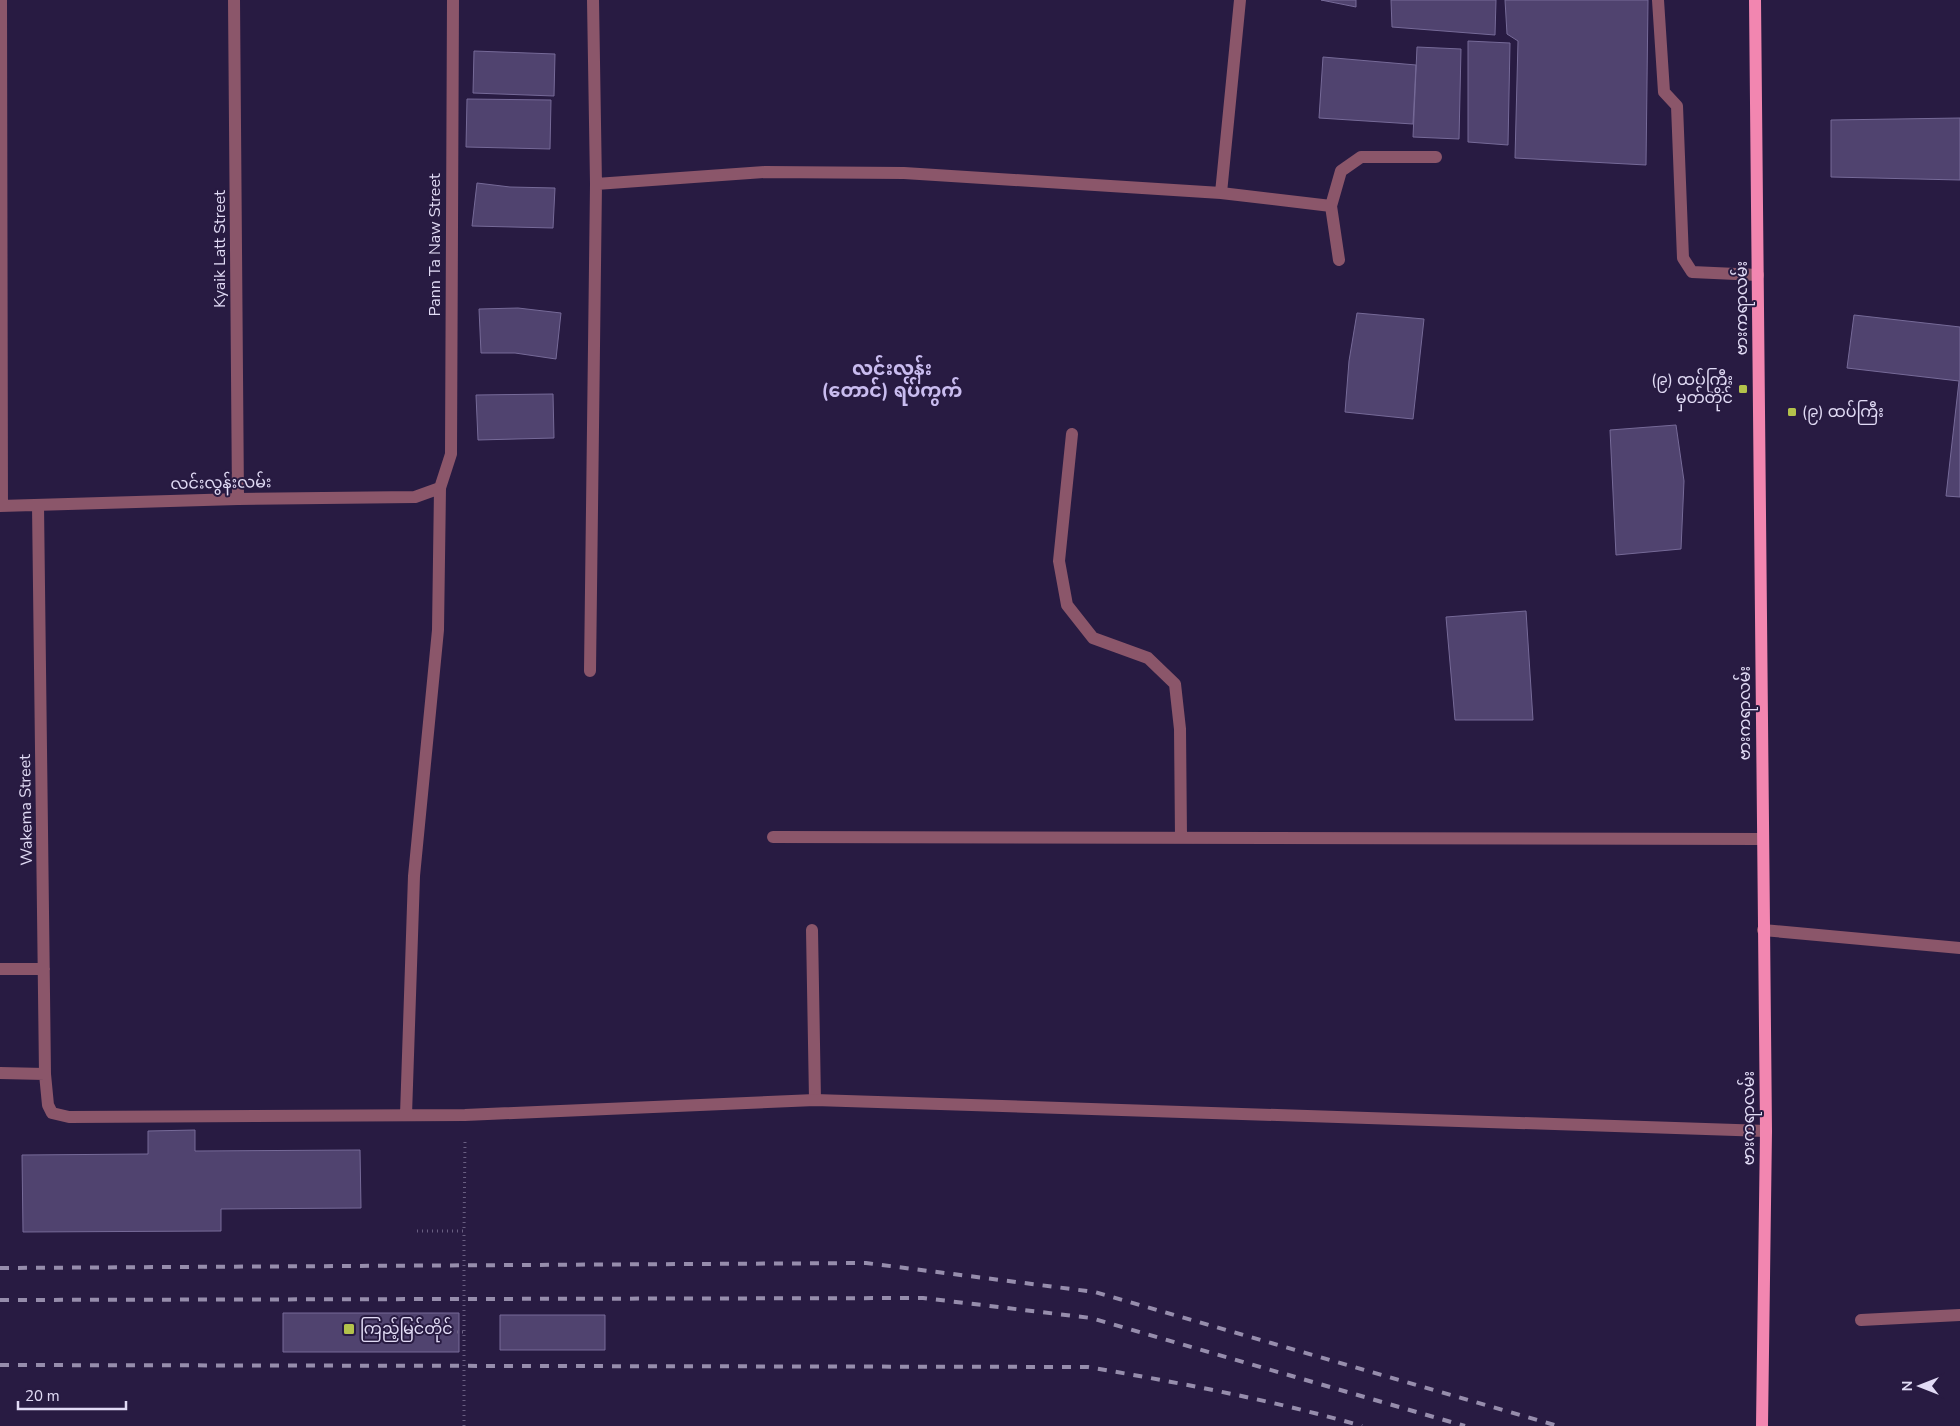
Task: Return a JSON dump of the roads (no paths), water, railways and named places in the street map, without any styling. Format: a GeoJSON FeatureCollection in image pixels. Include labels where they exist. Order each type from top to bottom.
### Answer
{"type":"FeatureCollection","features":[{"type":"Feature","properties":{"kind":"main road","name":"ဗားကရာလမ်း"},"geometry":{"type":"LineString","coordinates":[[1756,0],[1766,1131],[1762,1426]]}},
{"type":"Feature","properties":{"kind":"street"},"geometry":{"type":"LineString","coordinates":[[1,0],[1,506]]}},
{"type":"Feature","properties":{"kind":"street","name":"Kyaik Latt Street"},"geometry":{"type":"LineString","coordinates":[[234,0],[238,499]]}},
{"type":"Feature","properties":{"kind":"street","name":"Pann Ta Naw Street"},"geometry":{"type":"LineString","coordinates":[[406,1115],[414,876],[438,630],[440,488],[451,454],[452,0]]}},
{"type":"Feature","properties":{"kind":"street"},"geometry":{"type":"LineString","coordinates":[[590,671],[596,184],[593,0]]}},
{"type":"Feature","properties":{"kind":"street"},"geometry":{"type":"LineString","coordinates":[[1221,193],[1240,0]]}},
{"type":"Feature","properties":{"kind":"street"},"geometry":{"type":"LineString","coordinates":[[1658,0],[1664,92],[1677,106],[1683,258],[1692,272],[1758,275]]}},
{"type":"Feature","properties":{"kind":"street"},"geometry":{"type":"LineString","coordinates":[[1340,260],[1331,206],[1341,171],[1361,157],[1436,157]]}},
{"type":"Feature","properties":{"kind":"street"},"geometry":{"type":"LineString","coordinates":[[596,184],[765,172],[904,173],[1221,193],[1331,206]]}},
{"type":"Feature","properties":{"kind":"street"},"geometry":{"type":"LineString","coordinates":[[1072,434],[1059,561],[1067,604],[1093,638],[1148,658],[1175,684],[1180,729],[1181,837]]}},
{"type":"Feature","properties":{"kind":"street","name":"လင်းလွန်းလမ်း"},"geometry":{"type":"LineString","coordinates":[[1,506],[238,499],[416,497],[440,488]]}},
{"type":"Feature","properties":{"kind":"street","name":"Wakema Street"},"geometry":{"type":"LineString","coordinates":[[38,505],[45,1074],[48,1105],[52,1113],[69,1117],[406,1115]]}},
{"type":"Feature","properties":{"kind":"street"},"geometry":{"type":"LineString","coordinates":[[773,837],[1762,838]]}},
{"type":"Feature","properties":{"kind":"street"},"geometry":{"type":"LineString","coordinates":[[812,930],[815,1100]]}},
{"type":"Feature","properties":{"kind":"street"},"geometry":{"type":"LineString","coordinates":[[1763,930],[1960,948]]}},
{"type":"Feature","properties":{"kind":"street"},"geometry":{"type":"LineString","coordinates":[[0,969],[44,969]]}},
{"type":"Feature","properties":{"kind":"street"},"geometry":{"type":"LineString","coordinates":[[0,1073],[45,1074]]}},
{"type":"Feature","properties":{"kind":"street"},"geometry":{"type":"LineString","coordinates":[[406,1115],[465,1115],[815,1100],[1766,1131]]}},
{"type":"Feature","properties":{"kind":"street"},"geometry":{"type":"LineString","coordinates":[[1860,1320],[1960,1315]]}},
{"type":"Feature","properties":{"kind":"railway"},"geometry":{"type":"LineString","coordinates":[[0,1268],[866,1263],[1095,1292],[1558,1426]]}},
{"type":"Feature","properties":{"kind":"railway"},"geometry":{"type":"LineString","coordinates":[[0,1300],[923,1298],[1091,1318],[1465,1426]]}},
{"type":"Feature","properties":{"kind":"railway"},"geometry":{"type":"LineString","coordinates":[[0,1365],[1088,1367],[1226,1393],[1362,1426]]}},
{"type":"Feature","properties":{"kind":"place","name":"(၉) ထပ်ကြီး မှတ်တိုင်"},"geometry":{"type":"Point","coordinates":[1743,389]}},
{"type":"Feature","properties":{"kind":"place","name":"(၉) ထပ်ကြီး"},"geometry":{"type":"Point","coordinates":[1792,412]}},
{"type":"Feature","properties":{"kind":"place","name":"ကြည့်မြင်တိုင်"},"geometry":{"type":"Point","coordinates":[349,1329]}},
{"type":"Feature","properties":{"kind":"district","name":"လင်းလွန်း (တောင်) ရပ်ကွက်"},"geometry":{"type":"Point","coordinates":[892,380]}}]}
